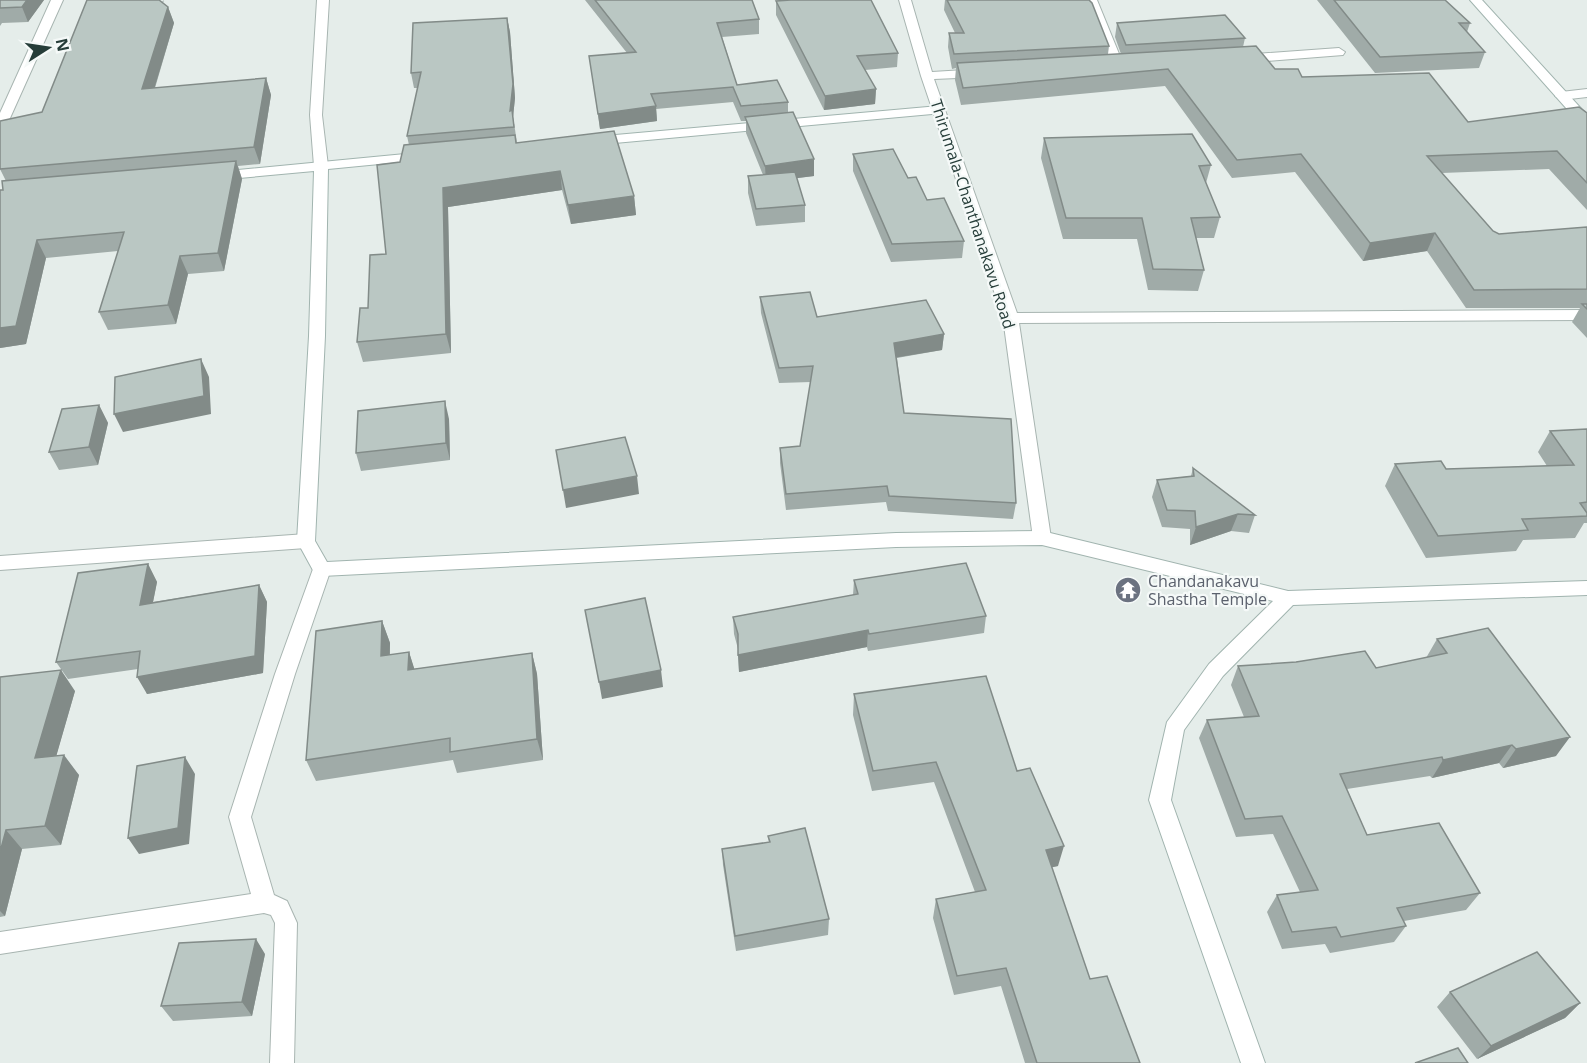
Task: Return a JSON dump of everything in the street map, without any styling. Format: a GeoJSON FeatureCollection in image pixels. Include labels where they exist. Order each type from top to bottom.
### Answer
{"type":"FeatureCollection","features":[{"type":"Feature","properties":{"kind":"street"},"geometry":{"type":"LineString","coordinates":[[0,127],[57,0]]}},
{"type":"Feature","properties":{"kind":"street"},"geometry":{"type":"LineString","coordinates":[[265,902],[240,817],[285,674],[322,569],[306,541],[317,336],[321,165],[316,115],[323,0]]}},
{"type":"Feature","properties":{"kind":"street","name":"Thirumala-Chanthanakavu Road"},"geometry":{"type":"LineString","coordinates":[[904,0],[927,76],[1011,318],[1029,426],[1042,538]]}},
{"type":"Feature","properties":{"kind":"street"},"geometry":{"type":"LineString","coordinates":[[1091,0],[1118,66]]}},
{"type":"Feature","properties":{"kind":"street"},"geometry":{"type":"LineString","coordinates":[[1476,0],[1587,123]]}},
{"type":"Feature","properties":{"kind":"street"},"geometry":{"type":"LineString","coordinates":[[1232,59],[1339,51]]}},
{"type":"Feature","properties":{"kind":"street"},"geometry":{"type":"LineString","coordinates":[[927,76],[999,72]]}},
{"type":"Feature","properties":{"kind":"street"},"geometry":{"type":"LineString","coordinates":[[1561,96],[1587,93]]}},
{"type":"Feature","properties":{"kind":"street"},"geometry":{"type":"LineString","coordinates":[[583,142],[939,110]]}},
{"type":"Feature","properties":{"kind":"street"},"geometry":{"type":"LineString","coordinates":[[204,177],[440,155]]}},
{"type":"Feature","properties":{"kind":"street"},"geometry":{"type":"LineString","coordinates":[[1011,318],[1587,315]]}},
{"type":"Feature","properties":{"kind":"street"},"geometry":{"type":"LineString","coordinates":[[322,569],[896,540],[1042,538],[1288,598],[1587,588]]}},
{"type":"Feature","properties":{"kind":"street"},"geometry":{"type":"LineString","coordinates":[[0,563],[306,541]]}},
{"type":"Feature","properties":{"kind":"street"},"geometry":{"type":"LineString","coordinates":[[1253,1063],[1160,800],[1174,728],[1216,670],[1288,598]]}},
{"type":"Feature","properties":{"kind":"street"},"geometry":{"type":"LineString","coordinates":[[0,943],[265,902],[279,908],[286,922],[282,1063]]}},
{"type":"Feature","properties":{"kind":"building"},"geometry":{"type":"Polygon","coordinates":[[[0,0],[27,0],[22,7],[0,8],[0,0]]]}},
{"type":"Feature","properties":{"kind":"building"},"geometry":{"type":"Polygon","coordinates":[[[87,0],[159,0],[168,7],[142,89],[266,78],[254,147],[0,169],[0,121],[42,112],[87,0]]]}},
{"type":"Feature","properties":{"kind":"building"},"geometry":{"type":"Polygon","coordinates":[[[595,0],[752,0],[759,19],[717,23],[737,85],[777,80],[788,102],[741,106],[733,87],[651,94],[656,106],[598,114],[589,56],[636,52],[595,0]]]}},
{"type":"Feature","properties":{"kind":"building"},"geometry":{"type":"Polygon","coordinates":[[[871,0],[898,53],[857,56],[876,89],[825,96],[776,1],[871,0]]]}},
{"type":"Feature","properties":{"kind":"building"},"geometry":{"type":"Polygon","coordinates":[[[947,0],[1089,0],[1109,46],[954,54],[949,33],[964,33],[947,0]]]}},
{"type":"Feature","properties":{"kind":"building"},"geometry":{"type":"Polygon","coordinates":[[[1334,0],[1445,0],[1470,23],[1459,23],[1485,52],[1380,57],[1334,0]]]}},
{"type":"Feature","properties":{"kind":"building"},"geometry":{"type":"Polygon","coordinates":[[[1225,15],[1245,38],[1126,45],[1117,23],[1225,15]]]}},
{"type":"Feature","properties":{"kind":"building"},"geometry":{"type":"Polygon","coordinates":[[[507,18],[513,84],[510,111],[512,110],[514,127],[407,136],[421,72],[411,73],[413,23],[507,18]]]}},
{"type":"Feature","properties":{"kind":"building"},"geometry":{"type":"Polygon","coordinates":[[[1256,46],[1275,69],[1298,69],[1302,77],[1429,73],[1468,122],[1579,107],[1587,113],[1587,183],[1557,151],[1427,156],[1493,231],[1499,234],[1587,227],[1587,289],[1474,290],[1435,233],[1370,243],[1301,154],[1237,160],[1168,69],[963,88],[957,63],[1256,46]]]}},
{"type":"Feature","properties":{"kind":"building"},"geometry":{"type":"Polygon","coordinates":[[[793,112],[814,159],[765,166],[745,117],[793,112]]]}},
{"type":"Feature","properties":{"kind":"building"},"geometry":{"type":"Polygon","coordinates":[[[614,131],[634,196],[568,205],[560,171],[443,188],[446,334],[357,342],[360,308],[368,308],[370,255],[386,254],[377,165],[400,162],[404,145],[515,135],[516,143],[614,131]]]}},
{"type":"Feature","properties":{"kind":"building"},"geometry":{"type":"Polygon","coordinates":[[[1192,134],[1211,165],[1199,166],[1220,217],[1191,218],[1204,270],[1153,269],[1142,218],[1066,218],[1044,138],[1192,134]]]}},
{"type":"Feature","properties":{"kind":"building"},"geometry":{"type":"Polygon","coordinates":[[[893,149],[908,178],[916,177],[927,200],[944,198],[964,241],[892,244],[853,154],[893,149]]]}},
{"type":"Feature","properties":{"kind":"building"},"geometry":{"type":"Polygon","coordinates":[[[236,161],[218,253],[180,256],[168,305],[99,312],[124,232],[37,240],[16,326],[0,328],[0,190],[3,190],[2,181],[236,161]]]}},
{"type":"Feature","properties":{"kind":"building"},"geometry":{"type":"Polygon","coordinates":[[[795,172],[805,205],[756,209],[748,176],[795,172]]]}},
{"type":"Feature","properties":{"kind":"building"},"geometry":{"type":"Polygon","coordinates":[[[810,292],[817,317],[926,300],[944,334],[894,343],[904,413],[1011,419],[1016,503],[889,496],[887,486],[786,494],[780,448],[800,446],[813,366],[779,368],[760,297],[810,292]]]}},
{"type":"Feature","properties":{"kind":"building"},"geometry":{"type":"Polygon","coordinates":[[[201,359],[204,396],[114,414],[115,377],[201,359]]]}},
{"type":"Feature","properties":{"kind":"building"},"geometry":{"type":"Polygon","coordinates":[[[445,401],[446,443],[356,453],[358,411],[445,401]]]}},
{"type":"Feature","properties":{"kind":"building"},"geometry":{"type":"Polygon","coordinates":[[[99,405],[89,447],[49,452],[62,409],[99,405]]]}},
{"type":"Feature","properties":{"kind":"building"},"geometry":{"type":"Polygon","coordinates":[[[1587,429],[1587,502],[1580,503],[1587,516],[1522,519],[1528,530],[1438,536],[1395,464],[1441,461],[1446,469],[1574,465],[1550,431],[1587,429]]]}},
{"type":"Feature","properties":{"kind":"building"},"geometry":{"type":"Polygon","coordinates":[[[625,437],[637,476],[563,490],[556,450],[625,437]]]}},
{"type":"Feature","properties":{"kind":"building"},"geometry":{"type":"Polygon","coordinates":[[[1193,468],[1255,515],[1238,514],[1196,527],[1195,511],[1167,510],[1157,480],[1194,476],[1193,468]]]}},
{"type":"Feature","properties":{"kind":"building"},"geometry":{"type":"Polygon","coordinates":[[[966,563],[986,616],[869,634],[868,630],[738,655],[738,634],[733,617],[858,594],[854,580],[966,563]]]}},
{"type":"Feature","properties":{"kind":"building"},"geometry":{"type":"Polygon","coordinates":[[[148,564],[140,605],[259,585],[255,656],[137,677],[140,651],[56,662],[78,573],[148,564]]]}},
{"type":"Feature","properties":{"kind":"building"},"geometry":{"type":"Polygon","coordinates":[[[645,598],[661,670],[599,682],[585,610],[645,598]]]}},
{"type":"Feature","properties":{"kind":"building"},"geometry":{"type":"Polygon","coordinates":[[[382,621],[381,656],[409,652],[408,670],[532,653],[537,739],[450,752],[450,738],[306,760],[316,631],[382,621]]]}},
{"type":"Feature","properties":{"kind":"building"},"geometry":{"type":"Polygon","coordinates":[[[1488,628],[1570,737],[1516,749],[1512,745],[1443,760],[1442,757],[1340,774],[1367,835],[1439,823],[1480,893],[1397,908],[1406,926],[1341,937],[1336,927],[1292,932],[1277,895],[1318,890],[1282,816],[1245,819],[1207,720],[1259,716],[1238,666],[1296,662],[1365,651],[1376,668],[1447,653],[1437,639],[1488,628]]]}},
{"type":"Feature","properties":{"kind":"building"},"geometry":{"type":"Polygon","coordinates":[[[61,670],[35,758],[64,755],[45,826],[6,830],[0,852],[0,677],[61,670]]]}},
{"type":"Feature","properties":{"kind":"building"},"geometry":{"type":"Polygon","coordinates":[[[986,676],[1017,771],[1030,768],[1064,846],[1046,850],[1090,979],[1107,976],[1140,1063],[1037,1063],[1006,968],[957,976],[936,899],[986,890],[936,762],[873,771],[854,694],[986,676]]]}},
{"type":"Feature","properties":{"kind":"building"},"geometry":{"type":"Polygon","coordinates":[[[185,757],[178,828],[128,838],[137,766],[185,757]]]}},
{"type":"Feature","properties":{"kind":"building"},"geometry":{"type":"Polygon","coordinates":[[[805,828],[829,919],[735,936],[722,849],[770,842],[768,836],[805,828]]]}},
{"type":"Feature","properties":{"kind":"building"},"geometry":{"type":"Polygon","coordinates":[[[256,939],[242,1002],[161,1006],[179,943],[256,939]]]}},
{"type":"Feature","properties":{"kind":"building"},"geometry":{"type":"Polygon","coordinates":[[[1537,952],[1580,1003],[1491,1046],[1450,992],[1537,952]]]}},
{"type":"Feature","properties":{"kind":"building"},"geometry":{"type":"Polygon","coordinates":[[[1458,1048],[1468,1063],[1415,1063],[1458,1048]]]}},
{"type":"Feature","properties":{"kind":"place","name":"Chandanakavu Shastha Temple"},"geometry":{"type":"Point","coordinates":[1128,590]}}]}
